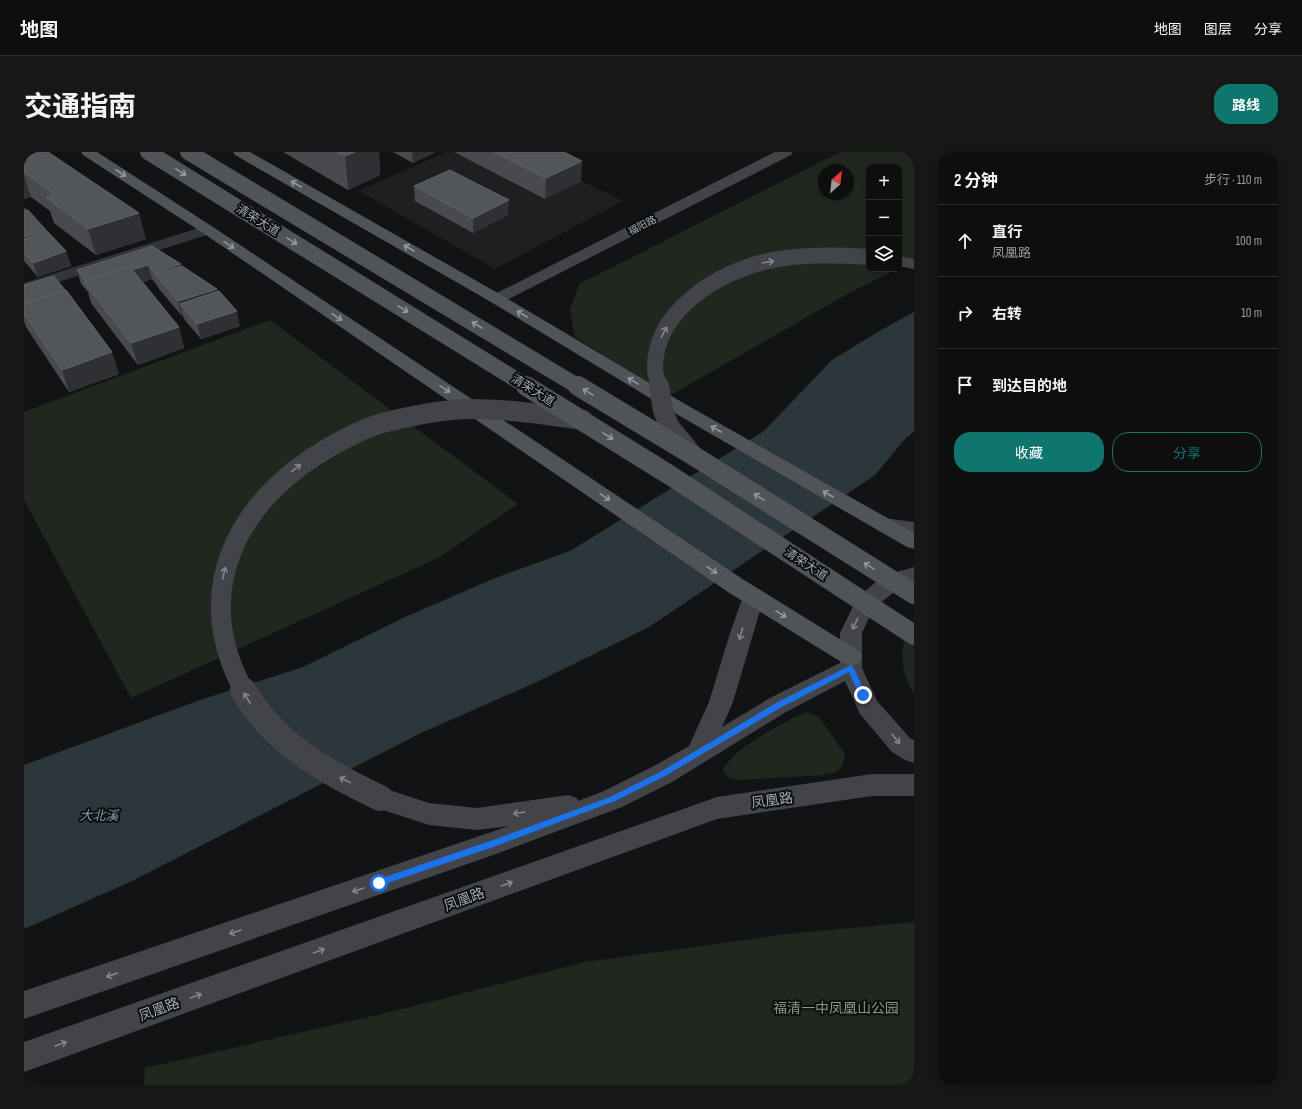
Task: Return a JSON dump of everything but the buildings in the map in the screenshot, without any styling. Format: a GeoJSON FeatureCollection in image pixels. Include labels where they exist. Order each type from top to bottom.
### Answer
{"type":"FeatureCollection","features":[{"type":"Feature","properties":{"kind":"main road"},"geometry":{"type":"LineString","coordinates":[[88,152],[208,230],[851,662]]}},
{"type":"Feature","properties":{"kind":"main road","name":"清荣大道"},"geometry":{"type":"LineString","coordinates":[[148,152],[583,420],[914,635]]}},
{"type":"Feature","properties":{"kind":"main road","name":"清荣大道"},"geometry":{"type":"LineString","coordinates":[[188,152],[694,456],[914,594]]}},
{"type":"Feature","properties":{"kind":"main road"},"geometry":{"type":"LineString","coordinates":[[240,152],[497,299],[679,408],[914,542]]}},
{"type":"Feature","properties":{"kind":"street","name":"福阳路"},"geometry":{"type":"LineString","coordinates":[[497,299],[786,152]]}},
{"type":"Feature","properties":{"kind":"street"},"geometry":{"type":"LineString","coordinates":[[25,286],[208,230]]}},
{"type":"Feature","properties":{"kind":"street"},"geometry":{"type":"LineString","coordinates":[[694,456],[672,430],[663,412],[655,369],[657,349],[663,331],[677,312],[706,286],[731,273],[755,264],[807,257],[866,257]]}},
{"type":"Feature","properties":{"kind":"street"},"geometry":{"type":"LineString","coordinates":[[902,262],[914,264]]}},
{"type":"Feature","properties":{"kind":"street"},"geometry":{"type":"LineString","coordinates":[[583,420],[501,410],[457,410],[381,424],[341,440],[304,461],[280,481],[258,503],[236,537],[227,560],[222,584],[219,614],[224,640],[232,668],[248,700],[267,724],[288,744],[314,763],[380,798],[429,814],[477,819],[613,799]]}},
{"type":"Feature","properties":{"kind":"street"},"geometry":{"type":"LineString","coordinates":[[884,525],[914,529]]}},
{"type":"Feature","properties":{"kind":"street"},"geometry":{"type":"LineString","coordinates":[[914,575],[891,582],[865,604],[851,633],[851,662],[868,707],[901,745],[914,753]]}},
{"type":"Feature","properties":{"kind":"street"},"geometry":{"type":"LineString","coordinates":[[698,752],[721,702],[730,675],[741,633],[745,592]]}},
{"type":"Feature","properties":{"kind":"street"},"geometry":{"type":"LineString","coordinates":[[24,1005],[496,842],[613,799],[662,774],[851,662]]}},
{"type":"Feature","properties":{"kind":"street","name":"凤凰路"},"geometry":{"type":"LineString","coordinates":[[24,1057],[717,808],[872,785],[914,785]]}},
{"type":"Feature","properties":{"kind":"shaded area"},"geometry":{"type":"Polygon","coordinates":[[[446,152],[522,152],[623,201],[495,269],[359,191],[446,152]]]}},
{"type":"Feature","properties":{"kind":"green space"},"geometry":{"type":"Polygon","coordinates":[[[840,152],[914,152],[914,261],[902,267],[902,164],[866,164],[866,272],[891,272],[849,293],[669,396],[575,337],[570,310],[579,284],[840,152]]]}},
{"type":"Feature","properties":{"kind":"green space"},"geometry":{"type":"Polygon","coordinates":[[[270,320],[518,504],[440,557],[131,698],[24,500],[24,412],[270,320]]]}},
{"type":"Feature","properties":{"kind":"green space"},"geometry":{"type":"Polygon","coordinates":[[[914,628],[914,694],[905,674],[902,651],[906,637],[914,628]]]}},
{"type":"Feature","properties":{"kind":"green space"},"geometry":{"type":"Polygon","coordinates":[[[806,712],[818,716],[845,754],[843,764],[837,771],[824,775],[739,780],[729,778],[723,771],[736,754],[747,745],[772,729],[806,712]]]}},
{"type":"Feature","properties":{"kind":"green space","name":"福清一中凤凰山公园"},"geometry":{"type":"Polygon","coordinates":[[[914,922],[914,1085],[144,1085],[145,1068],[390,1012],[585,962],[787,934],[914,922]]]}},
{"type":"Feature","properties":{"kind":"water","name":"大北溪"},"geometry":{"type":"Polygon","coordinates":[[[914,312],[914,431],[904,440],[875,475],[649,627],[537,682],[421,733],[132,881],[24,929],[24,765],[200,700],[303,667],[403,618],[495,578],[570,551],[764,431],[832,360],[914,312]]]}},
{"type":"Feature","properties":{"kind":"route"},"geometry":{"type":"LineString","coordinates":[[379,883],[613,799],[662,774],[778,706],[851,668],[863,695]]}}]}
